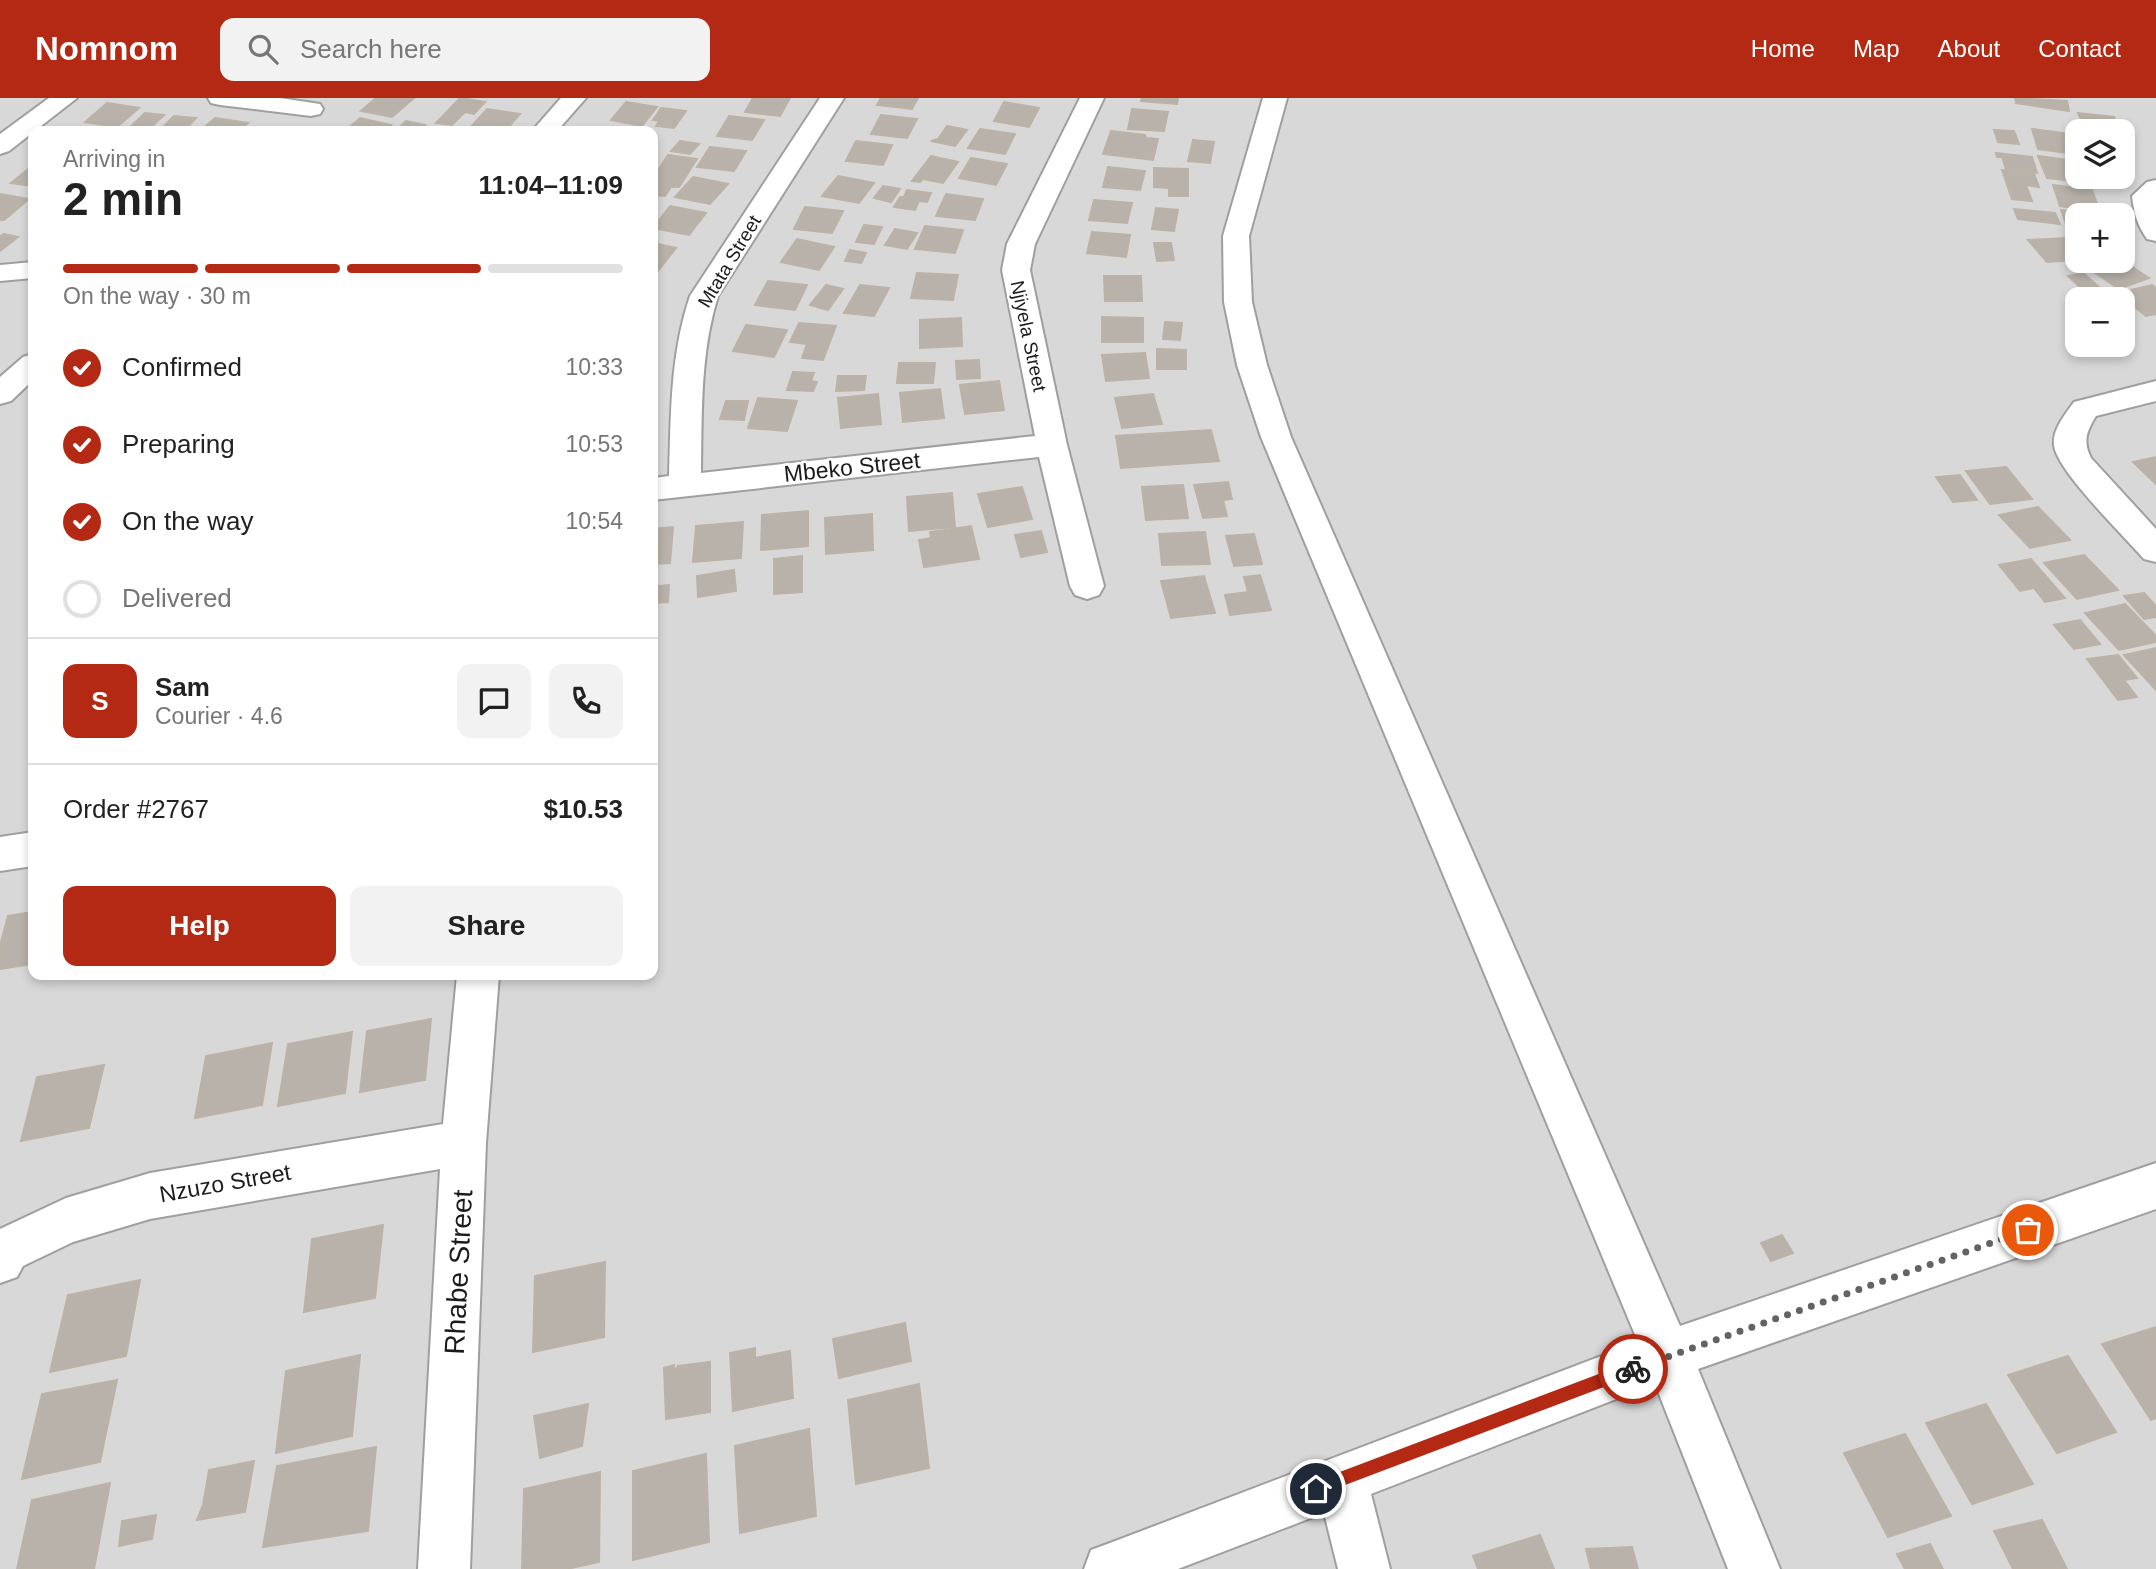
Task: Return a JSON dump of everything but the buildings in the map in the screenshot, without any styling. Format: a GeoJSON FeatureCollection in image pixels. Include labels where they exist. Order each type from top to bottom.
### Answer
{"type":"FeatureCollection","features":[{"type":"Feature","properties":{"kind":"street"},"geometry":{"type":"LineString","coordinates":[[0,146],[65,98]]}},
{"type":"Feature","properties":{"kind":"street"},"geometry":{"type":"LineString","coordinates":[[220,98],[317,104]]}},
{"type":"Feature","properties":{"kind":"street"},"geometry":{"type":"LineString","coordinates":[[549,126],[574,98]]}},
{"type":"Feature","properties":{"kind":"street","name":"Mtata Street"},"geometry":{"type":"LineString","coordinates":[[685,485],[689,348],[693,325],[704,296],[832,98]]}},
{"type":"Feature","properties":{"kind":"street","name":"Njiyela Street"},"geometry":{"type":"LineString","coordinates":[[1087,586],[1052,444],[1016,270],[1017,256],[1092,98]]}},
{"type":"Feature","properties":{"kind":"street"},"geometry":{"type":"LineString","coordinates":[[1275,98],[1236,236],[1238,302],[1252,365],[1276,437],[1668,1355],[1754,1569]]}},
{"type":"Feature","properties":{"kind":"street"},"geometry":{"type":"LineString","coordinates":[[293,126],[317,104]]}},
{"type":"Feature","properties":{"kind":"street"},"geometry":{"type":"LineString","coordinates":[[2156,188],[2145,196],[2147,215],[2156,233]]}},
{"type":"Feature","properties":{"kind":"street"},"geometry":{"type":"LineString","coordinates":[[0,273],[28,270]]}},
{"type":"Feature","properties":{"kind":"street"},"geometry":{"type":"LineString","coordinates":[[0,394],[28,369]]}},
{"type":"Feature","properties":{"kind":"street"},"geometry":{"type":"LineString","coordinates":[[2156,391],[2085,410],[2073,426],[2069,445],[2078,464],[2156,550]]}},
{"type":"Feature","properties":{"kind":"street","name":"Mbeko Street"},"geometry":{"type":"LineString","coordinates":[[658,488],[1052,444]]}},
{"type":"Feature","properties":{"kind":"street"},"geometry":{"type":"LineString","coordinates":[[0,854],[28,850]]}},
{"type":"Feature","properties":{"kind":"street","name":"Rhabe Street"},"geometry":{"type":"LineString","coordinates":[[444,1569],[464,1143],[478,980]]}},
{"type":"Feature","properties":{"kind":"street","name":"Nzuzo Street"},"geometry":{"type":"LineString","coordinates":[[0,1260],[7,1250],[66,1220],[150,1196],[464,1143]]}},
{"type":"Feature","properties":{"kind":"street"},"geometry":{"type":"LineString","coordinates":[[1110,1569],[1668,1355],[2156,1186]]}},
{"type":"Feature","properties":{"kind":"street"},"geometry":{"type":"LineString","coordinates":[[1341,1479],[1364,1569]]}},
{"type":"Feature","properties":{"kind":"shaded area"},"geometry":{"type":"Polygon","coordinates":[[[0,98],[2156,98],[2156,1569],[0,1569],[0,98]]]}},
{"type":"Feature","properties":{"kind":"way so far"},"geometry":{"type":"LineString","coordinates":[[1633,1369],[2028,1230]]}},
{"type":"Feature","properties":{"kind":"route"},"geometry":{"type":"LineString","coordinates":[[1316,1489],[1633,1369]]}}]}
